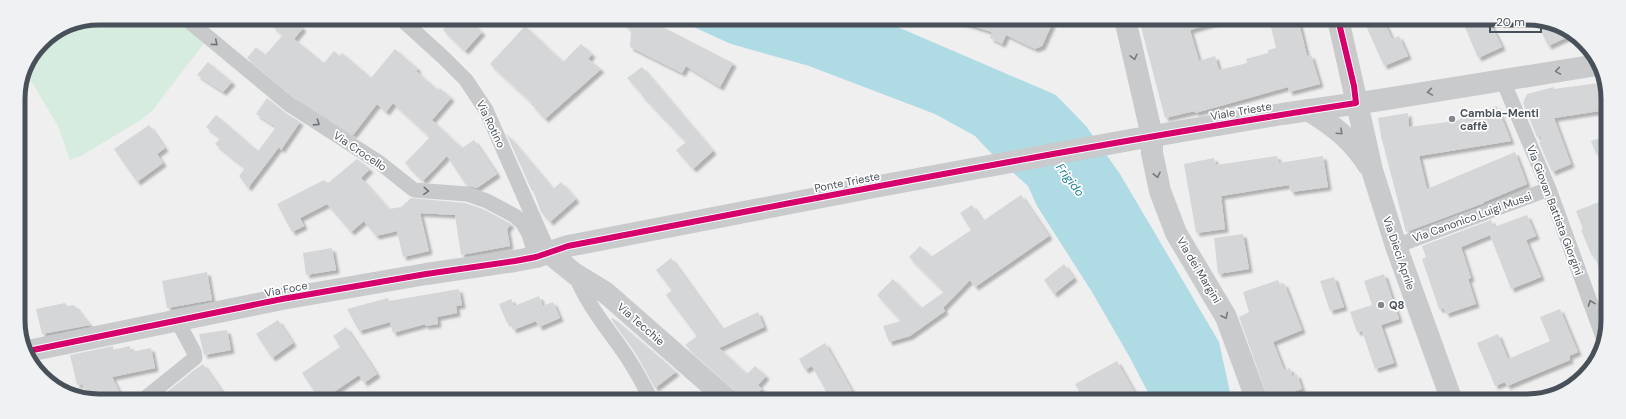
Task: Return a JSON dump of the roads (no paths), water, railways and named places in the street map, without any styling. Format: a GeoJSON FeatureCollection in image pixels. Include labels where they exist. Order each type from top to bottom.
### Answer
{"type":"FeatureCollection","features":[{"type":"Feature","properties":{"kind":"main road","name":"Via dei Margini"},"geometry":{"type":"LineString","coordinates":[[1127,25],[1152,136],[1152,153],[1160,192],[1176,233],[1226,317],[1254,394]]}},
{"type":"Feature","properties":{"kind":"main road","name":"Via Dieci Aprile"},"geometry":{"type":"LineString","coordinates":[[1339,25],[1372,170],[1396,246],[1449,394]]}},
{"type":"Feature","properties":{"kind":"main road","name":"Viale Trieste"},"geometry":{"type":"LineString","coordinates":[[1130,140],[1308,110],[1503,81],[1593,66]]}},
{"type":"Feature","properties":{"kind":"main road"},"geometry":{"type":"LineString","coordinates":[[1308,110],[1330,123],[1342,134],[1360,153],[1372,170]]}},
{"type":"Feature","properties":{"kind":"main road","name":"Ponte Trieste"},"geometry":{"type":"LineString","coordinates":[[551,252],[852,191],[1130,140]]}},
{"type":"Feature","properties":{"kind":"main road","name":"Via Tecchie"},"geometry":{"type":"LineString","coordinates":[[551,252],[575,274],[606,293],[721,394]]}},
{"type":"Feature","properties":{"kind":"main road","name":"Via Foce"},"geometry":{"type":"LineString","coordinates":[[32,350],[282,300],[551,252]]}},
{"type":"Feature","properties":{"kind":"street","name":"Via Crocello"},"geometry":{"type":"LineString","coordinates":[[193,25],[290,105],[380,163],[414,190],[467,194],[487,201],[515,216],[522,222],[529,234],[551,252]]}},
{"type":"Feature","properties":{"kind":"street","name":"Via Rotino"},"geometry":{"type":"LineString","coordinates":[[408,25],[466,80],[486,110],[551,252]]}},
{"type":"Feature","properties":{"kind":"street","name":"Via Giovan Battista Giorgini"},"geometry":{"type":"LineString","coordinates":[[1503,81],[1549,189],[1600,330]]}},
{"type":"Feature","properties":{"kind":"street","name":"Via Canonico Luigi Mussi"},"geometry":{"type":"LineString","coordinates":[[1396,246],[1549,189]]}},
{"type":"Feature","properties":{"kind":"street"},"geometry":{"type":"LineString","coordinates":[[575,274],[582,292],[642,381],[648,394]]}},
{"type":"Feature","properties":{"kind":"street"},"geometry":{"type":"LineString","coordinates":[[152,394],[195,358],[194,352],[178,322]]}},
{"type":"Feature","properties":{"kind":"street"},"geometry":{"type":"LineString","coordinates":[[639,394],[642,381]]}},
{"type":"Feature","properties":{"kind":"water","name":"Frigido"},"geometry":{"type":"Polygon","coordinates":[[[689,25],[893,25],[1056,95],[1086,126],[1120,174],[1219,342],[1230,394],[1149,394],[1092,292],[1037,206],[1028,186],[990,152],[975,136],[935,114],[809,66],[731,44],[689,25]]]}},
{"type":"Feature","properties":{"kind":"place","name":"Cambia-Menti caffè"},"geometry":{"type":"Point","coordinates":[1452,119]}},
{"type":"Feature","properties":{"kind":"place","name":"Q8"},"geometry":{"type":"Point","coordinates":[1381,305]}}]}
